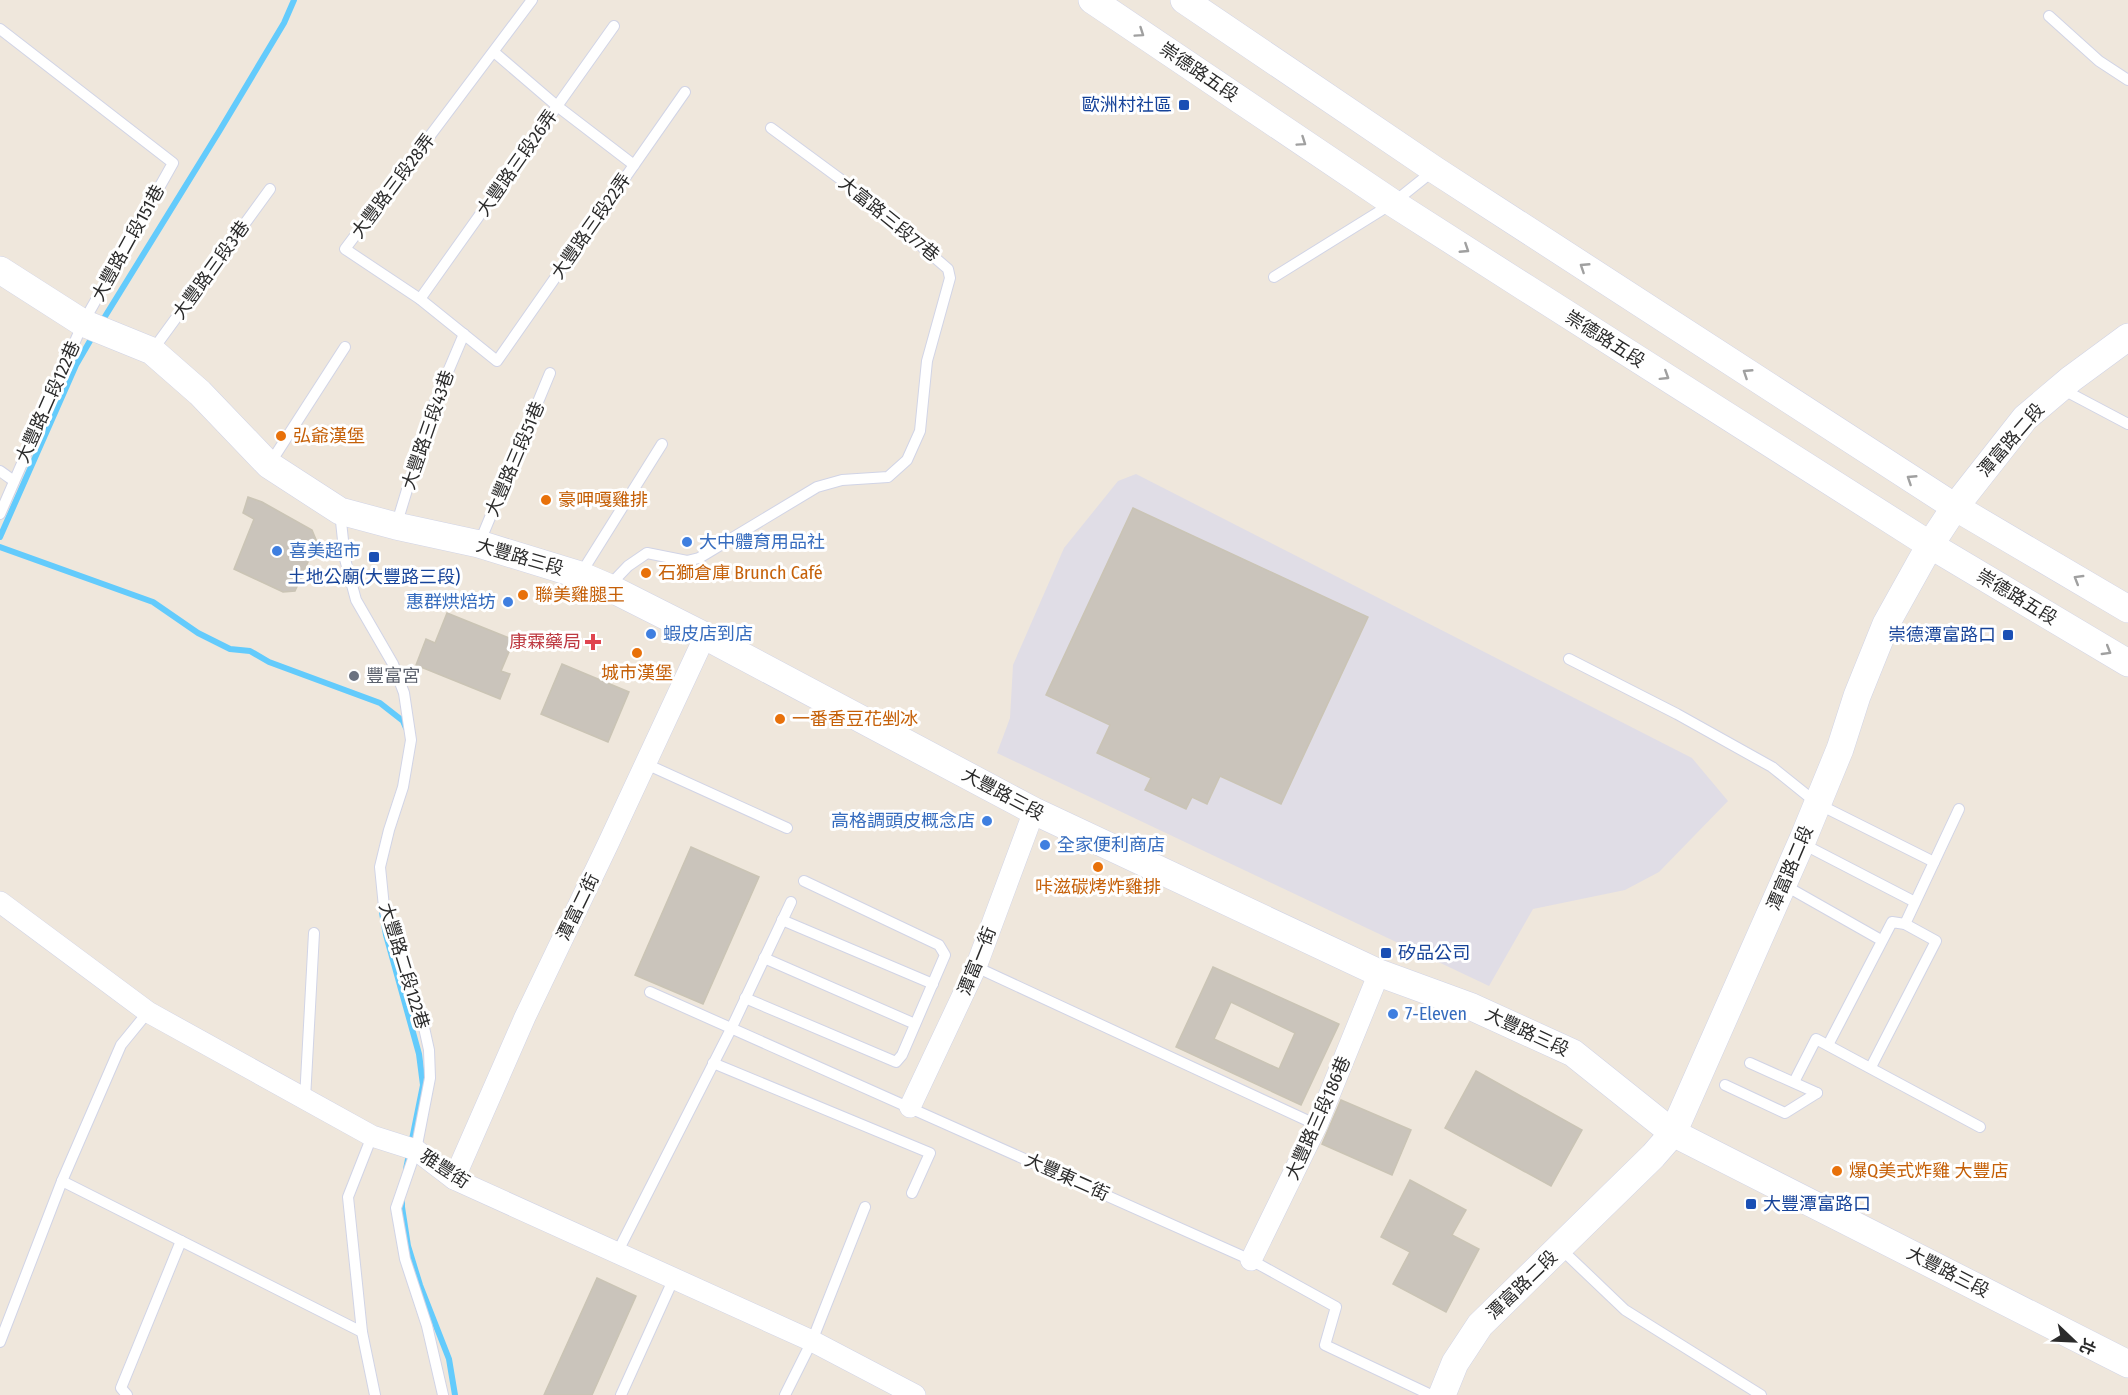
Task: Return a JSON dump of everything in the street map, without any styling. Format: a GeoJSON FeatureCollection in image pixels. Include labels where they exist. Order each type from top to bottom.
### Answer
{"type":"FeatureCollection","features":[{"type":"Feature","properties":{"kind":"street","name":"崇德路五段"},"geometry":{"type":"LineString","coordinates":[[1092,0],[1393,203],[1930,545],[2128,663]]}},
{"type":"Feature","properties":{"kind":"street"},"geometry":{"type":"LineString","coordinates":[[1184,0],[1435,170],[1954,507],[2128,609]]}},
{"type":"Feature","properties":{"kind":"street","name":"大豐路三段"},"geometry":{"type":"LineString","coordinates":[[0,270],[83,322],[152,351],[200,393],[269,465],[340,511],[479,544],[580,575],[608,587],[1034,811],[1379,973],[1472,1007],[1573,1053],[1673,1133],[2128,1364]]}},
{"type":"Feature","properties":{"kind":"street","name":"潭富路二段"},"geometry":{"type":"LineString","coordinates":[[1442,1395],[1455,1363],[1479,1325],[1653,1156],[1673,1133],[1818,804],[1886,624],[1954,507],[2025,418],[2060,388],[2128,337]]}},
{"type":"Feature","properties":{"kind":"street","name":"潭富二街"},"geometry":{"type":"LineString","coordinates":[[454,1179],[525,1017],[705,636]]}},
{"type":"Feature","properties":{"kind":"street","name":"潭富一街"},"geometry":{"type":"LineString","coordinates":[[910,1107],[976,967],[1034,811]]}},
{"type":"Feature","properties":{"kind":"street","name":"雅豐街"},"geometry":{"type":"LineString","coordinates":[[0,902],[148,1012],[372,1136],[416,1150],[454,1179],[812,1341],[915,1395]]}},
{"type":"Feature","properties":{"kind":"street","name":"大豐路三段186巷"},"geometry":{"type":"LineString","coordinates":[[1251,1260],[1317,1125],[1379,973]]}},
{"type":"Feature","properties":{"kind":"lane","name":"大豐路三段28弄"},"geometry":{"type":"LineString","coordinates":[[497,361],[420,300],[345,249],[532,0]]}},
{"type":"Feature","properties":{"kind":"lane"},"geometry":{"type":"LineString","coordinates":[[2049,16],[2099,61],[2128,80]]}},
{"type":"Feature","properties":{"kind":"lane","name":"大豐路三段26弄"},"geometry":{"type":"LineString","coordinates":[[420,300],[614,26]]}},
{"type":"Feature","properties":{"kind":"lane","name":"大豐路二段151巷"},"geometry":{"type":"LineString","coordinates":[[0,29],[173,163],[83,322]]}},
{"type":"Feature","properties":{"kind":"lane"},"geometry":{"type":"LineString","coordinates":[[494,52],[557,106],[634,165]]}},
{"type":"Feature","properties":{"kind":"lane","name":"大豐路三段22弄"},"geometry":{"type":"LineString","coordinates":[[497,361],[685,92]]}},
{"type":"Feature","properties":{"kind":"lane","name":"大富路三段77巷"},"geometry":{"type":"LineString","coordinates":[[608,587],[628,566],[647,553],[687,561],[699,558],[818,487],[842,480],[888,477],[907,460],[920,431],[927,361],[950,278],[948,269],[862,195],[771,128]]}},
{"type":"Feature","properties":{"kind":"lane"},"geometry":{"type":"LineString","coordinates":[[1274,277],[1393,203],[1435,170]]}},
{"type":"Feature","properties":{"kind":"lane","name":"大豐路三段3巷"},"geometry":{"type":"LineString","coordinates":[[152,351],[270,189]]}},
{"type":"Feature","properties":{"kind":"lane","name":"大豐路二段122巷"},"geometry":{"type":"LineString","coordinates":[[0,514],[83,322]]}},
{"type":"Feature","properties":{"kind":"lane","name":"大豐路三段43巷"},"geometry":{"type":"LineString","coordinates":[[396,526],[430,414],[464,334]]}},
{"type":"Feature","properties":{"kind":"lane"},"geometry":{"type":"LineString","coordinates":[[269,465],[345,347]]}},
{"type":"Feature","properties":{"kind":"lane","name":"大豐路三段51巷"},"geometry":{"type":"LineString","coordinates":[[479,544],[550,373]]}},
{"type":"Feature","properties":{"kind":"lane"},"geometry":{"type":"LineString","coordinates":[[2060,388],[2128,424]]}},
{"type":"Feature","properties":{"kind":"lane"},"geometry":{"type":"LineString","coordinates":[[580,575],[662,444]]}},
{"type":"Feature","properties":{"kind":"lane"},"geometry":{"type":"LineString","coordinates":[[0,471],[14,480]]}},
{"type":"Feature","properties":{"kind":"lane","name":"大豐路二段122巷"},"geometry":{"type":"LineString","coordinates":[[340,511],[345,559],[356,600],[393,664],[404,693],[411,740],[403,788],[380,867],[384,907],[421,1014],[429,1050],[430,1078],[416,1150],[396,1208],[405,1259],[427,1326],[443,1395]]}},
{"type":"Feature","properties":{"kind":"lane"},"geometry":{"type":"LineString","coordinates":[[1569,659],[1677,714],[1772,767],[1818,804],[1934,862]]}},
{"type":"Feature","properties":{"kind":"lane"},"geometry":{"type":"LineString","coordinates":[[646,764],[787,828]]}},
{"type":"Feature","properties":{"kind":"lane"},"geometry":{"type":"LineString","coordinates":[[1905,924],[1959,809]]}},
{"type":"Feature","properties":{"kind":"lane"},"geometry":{"type":"LineString","coordinates":[[1801,843],[1915,902]]}},
{"type":"Feature","properties":{"kind":"lane"},"geometry":{"type":"LineString","coordinates":[[746,998],[896,1062],[902,1055],[945,955],[939,945],[804,881]]}},
{"type":"Feature","properties":{"kind":"lane"},"geometry":{"type":"LineString","coordinates":[[1784,885],[1881,940]]}},
{"type":"Feature","properties":{"kind":"lane"},"geometry":{"type":"LineString","coordinates":[[617,1253],[731,1029],[791,902]]}},
{"type":"Feature","properties":{"kind":"lane"},"geometry":{"type":"LineString","coordinates":[[782,920],[933,984]]}},
{"type":"Feature","properties":{"kind":"lane"},"geometry":{"type":"LineString","coordinates":[[1828,1045],[1892,922],[1905,924],[1936,941],[1870,1067]]}},
{"type":"Feature","properties":{"kind":"lane"},"geometry":{"type":"LineString","coordinates":[[305,1098],[314,933]]}},
{"type":"Feature","properties":{"kind":"lane"},"geometry":{"type":"LineString","coordinates":[[764,958],[915,1024]]}},
{"type":"Feature","properties":{"kind":"lane"},"geometry":{"type":"LineString","coordinates":[[976,967],[1317,1125]]}},
{"type":"Feature","properties":{"kind":"lane","name":"大豐東二街"},"geometry":{"type":"LineString","coordinates":[[650,992],[1251,1260],[1336,1307],[1325,1345],[1431,1395]]}},
{"type":"Feature","properties":{"kind":"lane"},"geometry":{"type":"LineString","coordinates":[[0,1342],[62,1181],[121,1045],[148,1012]]}},
{"type":"Feature","properties":{"kind":"lane"},"geometry":{"type":"LineString","coordinates":[[1794,1082],[1816,1040],[1980,1127]]}},
{"type":"Feature","properties":{"kind":"lane"},"geometry":{"type":"LineString","coordinates":[[713,1063],[930,1153],[912,1193]]}},
{"type":"Feature","properties":{"kind":"lane"},"geometry":{"type":"LineString","coordinates":[[1725,1085],[1785,1113],[1817,1093],[1750,1063]]}},
{"type":"Feature","properties":{"kind":"lane"},"geometry":{"type":"LineString","coordinates":[[372,1136],[348,1197],[362,1332],[375,1395]]}},
{"type":"Feature","properties":{"kind":"lane"},"geometry":{"type":"LineString","coordinates":[[62,1181],[362,1332]]}},
{"type":"Feature","properties":{"kind":"lane"},"geometry":{"type":"LineString","coordinates":[[785,1395],[812,1341],[865,1207]]}},
{"type":"Feature","properties":{"kind":"lane"},"geometry":{"type":"LineString","coordinates":[[127,1395],[121,1388],[181,1241]]}},
{"type":"Feature","properties":{"kind":"lane"},"geometry":{"type":"LineString","coordinates":[[1560,1248],[1625,1310],[1761,1395]]}},
{"type":"Feature","properties":{"kind":"lane"},"geometry":{"type":"LineString","coordinates":[[621,1395],[674,1278]]}},
{"type":"Feature","properties":{"kind":"shaded area"},"geometry":{"type":"Polygon","coordinates":[[[1136,474],[1692,758],[1728,801],[1659,872],[1625,890],[1533,909],[1489,986],[997,753],[1010,718],[1013,665],[1064,548],[1118,481],[1136,474]]]}},
{"type":"Feature","properties":{"kind":"building","name":"喜美超市"},"geometry":{"type":"Polygon","coordinates":[[[248,497],[262,502],[312,530],[317,542],[295,591],[283,592],[234,569],[254,519],[243,513],[248,497]]]}},
{"type":"Feature","properties":{"kind":"building"},"geometry":{"type":"Polygon","coordinates":[[[1133,508],[1368,617],[1281,804],[1220,776],[1207,804],[1192,797],[1186,809],[1145,790],[1151,778],[1097,753],[1110,725],[1046,695],[1133,508]]]}},
{"type":"Feature","properties":{"kind":"building"},"geometry":{"type":"Polygon","coordinates":[[[447,613],[514,640],[501,671],[510,674],[500,699],[416,665],[426,639],[435,643],[447,613]]]}},
{"type":"Feature","properties":{"kind":"building"},"geometry":{"type":"Polygon","coordinates":[[[562,664],[629,692],[608,742],[541,714],[562,664]]]}},
{"type":"Feature","properties":{"kind":"building"},"geometry":{"type":"Polygon","coordinates":[[[691,847],[759,877],[703,1004],[635,975],[691,847]]]}},
{"type":"Feature","properties":{"kind":"building"},"geometry":{"type":"Polygon","coordinates":[[[1213,967],[1339,1024],[1301,1105],[1176,1047],[1213,967]],[[1231,1002],[1214,1039],[1279,1069],[1295,1033],[1231,1002]]]}},
{"type":"Feature","properties":{"kind":"building"},"geometry":{"type":"Polygon","coordinates":[[[1476,1071],[1582,1130],[1551,1186],[1445,1128],[1476,1071]]]}},
{"type":"Feature","properties":{"kind":"building"},"geometry":{"type":"Polygon","coordinates":[[[1341,1100],[1411,1130],[1392,1175],[1322,1144],[1341,1100]]]}},
{"type":"Feature","properties":{"kind":"building"},"geometry":{"type":"Polygon","coordinates":[[[1410,1180],[1466,1210],[1452,1235],[1479,1249],[1446,1312],[1393,1284],[1410,1252],[1381,1237],[1410,1180]]]}},
{"type":"Feature","properties":{"kind":"building"},"geometry":{"type":"Polygon","coordinates":[[[597,1278],[636,1296],[592,1395],[544,1395],[597,1278]]]}},
{"type":"Feature","properties":{"kind":"waterway"},"geometry":{"type":"LineString","coordinates":[[101,323],[284,23],[294,0]]}},
{"type":"Feature","properties":{"kind":"waterway"},"geometry":{"type":"LineString","coordinates":[[0,537],[76,365],[94,334]]}},
{"type":"Feature","properties":{"kind":"waterway"},"geometry":{"type":"LineString","coordinates":[[0,547],[153,602],[198,633],[230,649],[250,651],[269,662],[380,703],[403,721],[406,728]]}},
{"type":"Feature","properties":{"kind":"waterway"},"geometry":{"type":"LineString","coordinates":[[382,913],[419,1054],[423,1085],[406,1169]]}},
{"type":"Feature","properties":{"kind":"waterway"},"geometry":{"type":"LineString","coordinates":[[402,1200],[408,1246],[420,1285],[449,1359],[455,1395]]}},
{"type":"Feature","properties":{"kind":"place","name":"歐洲村社區"},"geometry":{"type":"Point","coordinates":[1184,105]}},
{"type":"Feature","properties":{"kind":"place","name":"弘爺漢堡"},"geometry":{"type":"Point","coordinates":[281,436]}},
{"type":"Feature","properties":{"kind":"place","name":"豪呷嘎雞排"},"geometry":{"type":"Point","coordinates":[546,500]}},
{"type":"Feature","properties":{"kind":"place","name":"大中體育用品社"},"geometry":{"type":"Point","coordinates":[687,542]}},
{"type":"Feature","properties":{"kind":"place","name":"喜美超市"},"geometry":{"type":"Point","coordinates":[277,551]}},
{"type":"Feature","properties":{"kind":"place","name":"土地公廟(大豐路三段)"},"geometry":{"type":"Point","coordinates":[374,557]}},
{"type":"Feature","properties":{"kind":"place","name":"石獅倉庫 Brunch Café"},"geometry":{"type":"Point","coordinates":[646,573]}},
{"type":"Feature","properties":{"kind":"place","name":"聯美雞腿王"},"geometry":{"type":"Point","coordinates":[523,595]}},
{"type":"Feature","properties":{"kind":"place","name":"惠群烘焙坊"},"geometry":{"type":"Point","coordinates":[508,602]}},
{"type":"Feature","properties":{"kind":"place","name":"蝦皮店到店"},"geometry":{"type":"Point","coordinates":[651,634]}},
{"type":"Feature","properties":{"kind":"place","name":"崇德潭富路口"},"geometry":{"type":"Point","coordinates":[2008,635]}},
{"type":"Feature","properties":{"kind":"place","name":"康霖藥局"},"geometry":{"type":"Point","coordinates":[593,642]}},
{"type":"Feature","properties":{"kind":"place","name":"城市漢堡"},"geometry":{"type":"Point","coordinates":[637,653]}},
{"type":"Feature","properties":{"kind":"place","name":"豐富宮"},"geometry":{"type":"Point","coordinates":[354,676]}},
{"type":"Feature","properties":{"kind":"place","name":"一番香豆花剉冰"},"geometry":{"type":"Point","coordinates":[780,719]}},
{"type":"Feature","properties":{"kind":"place","name":"高格調頭皮概念店"},"geometry":{"type":"Point","coordinates":[987,821]}},
{"type":"Feature","properties":{"kind":"place","name":"全家便利商店"},"geometry":{"type":"Point","coordinates":[1045,845]}},
{"type":"Feature","properties":{"kind":"place","name":"咔滋碳烤炸雞排"},"geometry":{"type":"Point","coordinates":[1098,867]}},
{"type":"Feature","properties":{"kind":"place","name":"矽品公司"},"geometry":{"type":"Point","coordinates":[1386,953]}},
{"type":"Feature","properties":{"kind":"place","name":"7-Eleven"},"geometry":{"type":"Point","coordinates":[1393,1014]}},
{"type":"Feature","properties":{"kind":"place","name":"爆Q美式炸雞 大豐店"},"geometry":{"type":"Point","coordinates":[1837,1171]}},
{"type":"Feature","properties":{"kind":"place","name":"大豐潭富路口"},"geometry":{"type":"Point","coordinates":[1751,1204]}}]}
